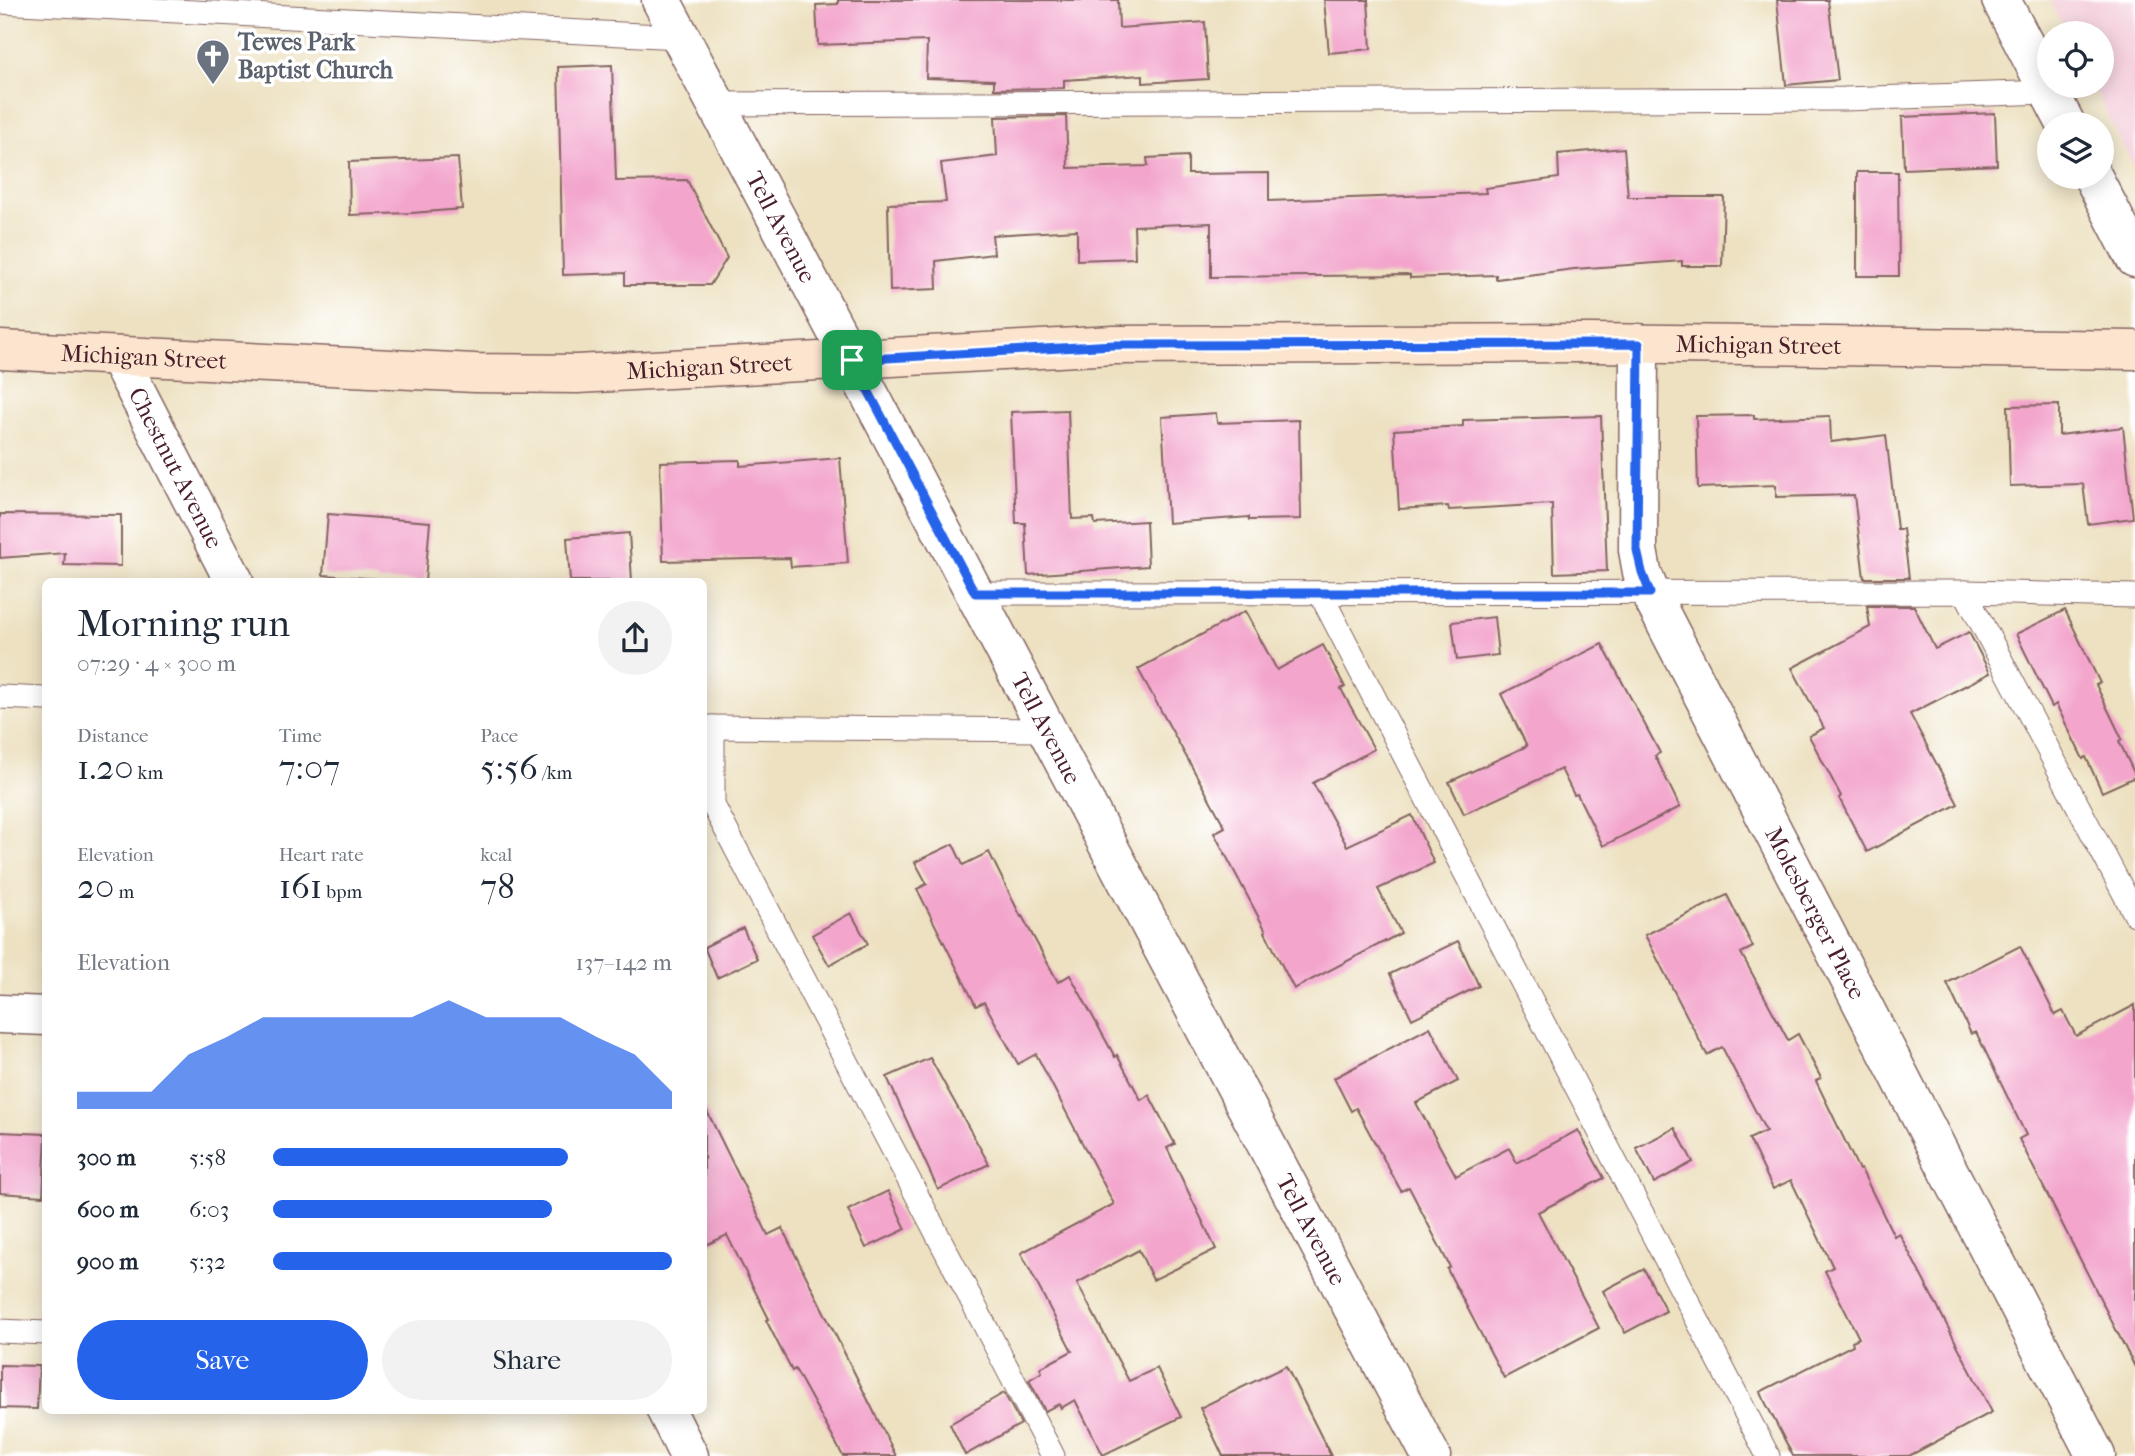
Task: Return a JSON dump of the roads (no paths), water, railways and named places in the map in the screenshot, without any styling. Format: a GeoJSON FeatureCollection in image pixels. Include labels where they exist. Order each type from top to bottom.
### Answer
{"type":"FeatureCollection","features":[{"type":"Feature","properties":{"kind":"main road","name":"Michigan Street"},"geometry":{"type":"LineString","coordinates":[[0,350],[488,373],[577,374],[1114,345],[1639,344],[2135,350]]}},
{"type":"Feature","properties":{"kind":"street","name":"Tell Avenue"},"geometry":{"type":"LineString","coordinates":[[661,0],[1431,1456]]}},
{"type":"Feature","properties":{"kind":"street"},"geometry":{"type":"LineString","coordinates":[[2001,0],[2057,108]]}},
{"type":"Feature","properties":{"kind":"street"},"geometry":{"type":"LineString","coordinates":[[2099,189],[2135,258]]}},
{"type":"Feature","properties":{"kind":"street","name":"Molesberger Place"},"geometry":{"type":"LineString","coordinates":[[1639,344],[1637,550],[1650,593],[2096,1456]]}},
{"type":"Feature","properties":{"kind":"street","name":"Chestnut Avenue"},"geometry":{"type":"LineString","coordinates":[[118,356],[232,578]]}},
{"type":"Feature","properties":{"kind":"street"},"geometry":{"type":"LineString","coordinates":[[0,1014],[42,1016]]}},
{"type":"Feature","properties":{"kind":"street"},"geometry":{"type":"LineString","coordinates":[[668,1414],[689,1456]]}},
{"type":"Feature","properties":{"kind":"lane"},"geometry":{"type":"LineString","coordinates":[[0,2],[680,37]]}},
{"type":"Feature","properties":{"kind":"lane"},"geometry":{"type":"LineString","coordinates":[[717,104],[1844,99],[2057,108]]}},
{"type":"Feature","properties":{"kind":"lane"},"geometry":{"type":"LineString","coordinates":[[1965,592],[2135,914]]}},
{"type":"Feature","properties":{"kind":"lane"},"geometry":{"type":"LineString","coordinates":[[975,593],[1965,592],[2135,596]]}},
{"type":"Feature","properties":{"kind":"lane"},"geometry":{"type":"LineString","coordinates":[[1320,593],[1768,1456]]}},
{"type":"Feature","properties":{"kind":"lane"},"geometry":{"type":"LineString","coordinates":[[0,697],[42,699]]}},
{"type":"Feature","properties":{"kind":"lane"},"geometry":{"type":"LineString","coordinates":[[1048,730],[708,727],[713,805],[1053,1456]]}},
{"type":"Feature","properties":{"kind":"lane"},"geometry":{"type":"LineString","coordinates":[[0,1331],[42,1333]]}},
{"type":"Feature","properties":{"kind":"place","name":"Tewes Park Baptist Church"},"geometry":{"type":"Point","coordinates":[213,86]}}]}
